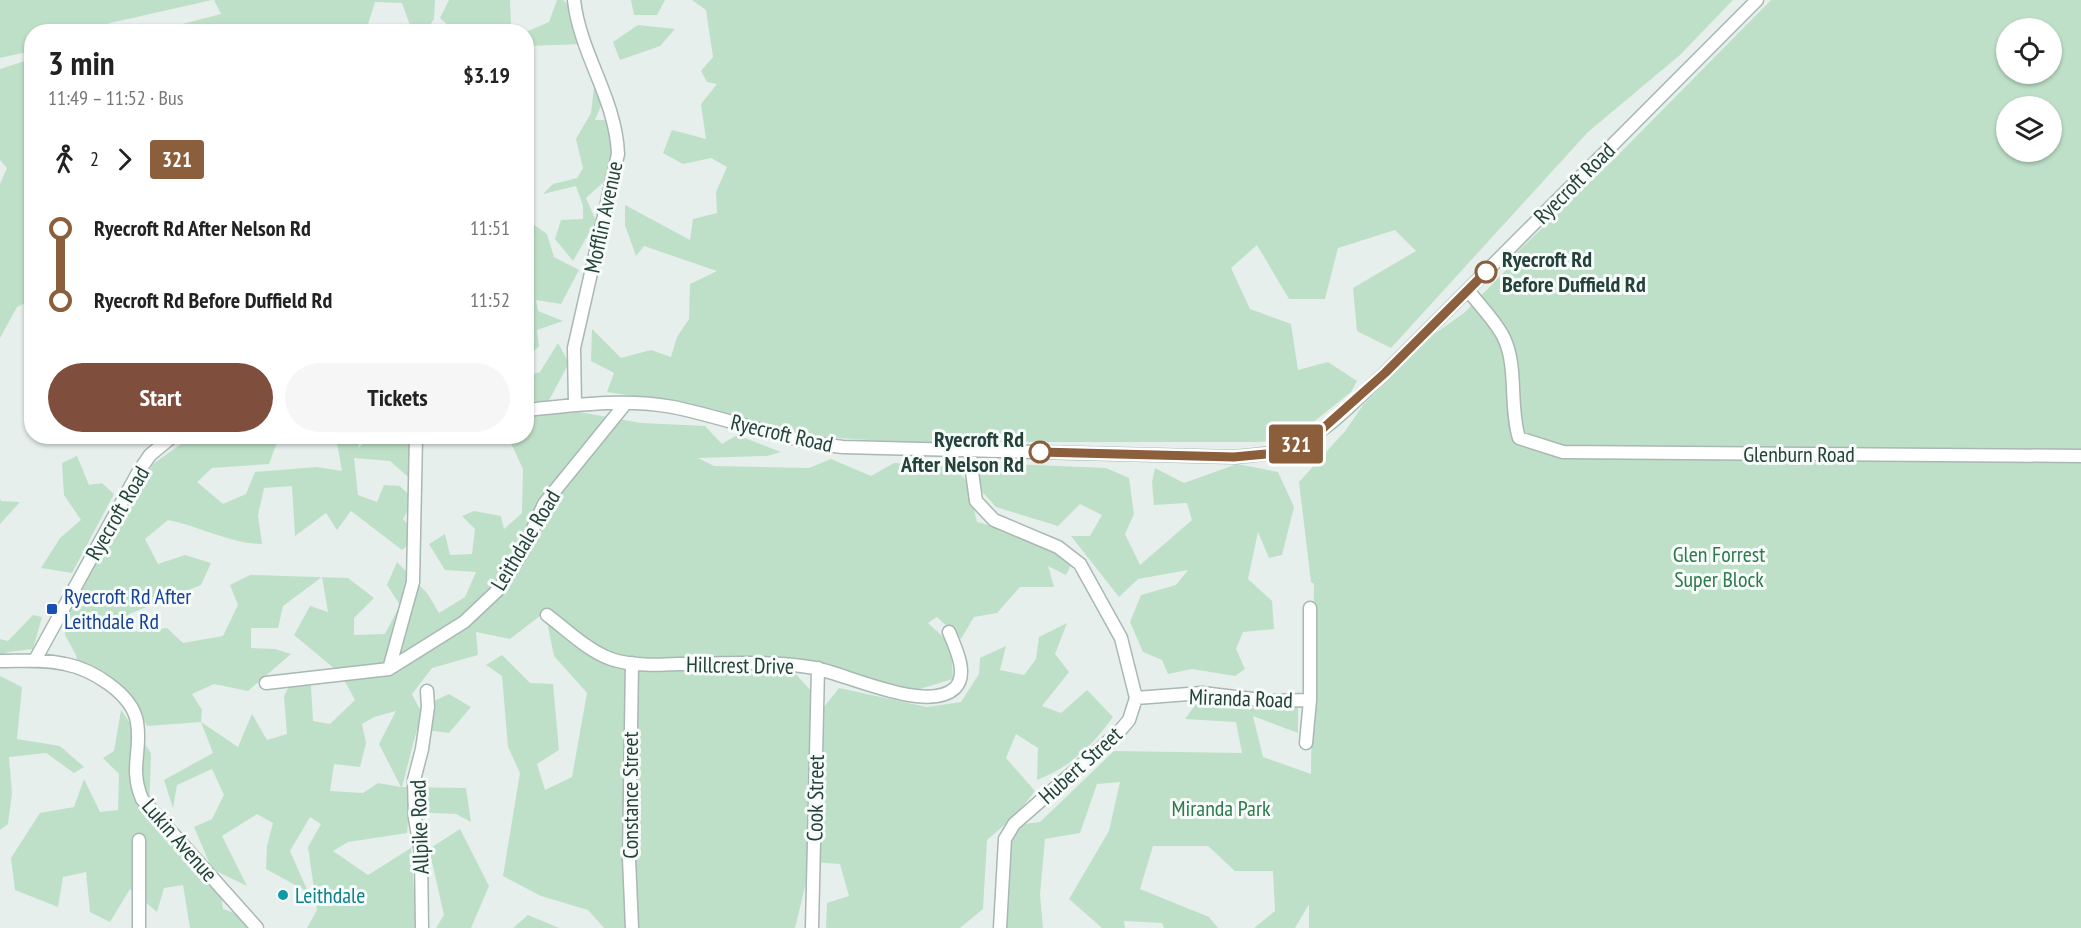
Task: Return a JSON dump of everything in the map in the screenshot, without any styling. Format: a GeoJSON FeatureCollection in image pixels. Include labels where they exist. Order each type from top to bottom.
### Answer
{"type":"FeatureCollection","features":[{"type":"Feature","properties":{"kind":"street","name":"Mofflin Avenue"},"geometry":{"type":"LineString","coordinates":[[574,0],[578,28],[616,124],[618,154],[574,348],[575,405]]}},
{"type":"Feature","properties":{"kind":"street","name":"Ryecroft Road"},"geometry":{"type":"LineString","coordinates":[[534,409],[626,403],[672,407],[777,436],[826,445],[1234,457],[1266,454],[1294,446],[1320,431],[1385,373],[1757,0]]}},
{"type":"Feature","properties":{"kind":"street","name":"Glenburn Road"},"geometry":{"type":"LineString","coordinates":[[1468,290],[1504,337],[1510,357],[1513,418],[1519,438],[1563,452],[2081,456]]}},
{"type":"Feature","properties":{"kind":"street","name":"Leithdale Road"},"geometry":{"type":"LineString","coordinates":[[266,683],[389,669],[464,622],[499,589],[523,551],[544,504],[626,403]]}},
{"type":"Feature","properties":{"kind":"street","name":"Ryecroft Road"},"geometry":{"type":"LineString","coordinates":[[35,660],[139,471],[150,455],[163,444]]}},
{"type":"Feature","properties":{"kind":"street"},"geometry":{"type":"LineString","coordinates":[[389,669],[413,582],[416,444]]}},
{"type":"Feature","properties":{"kind":"street"},"geometry":{"type":"LineString","coordinates":[[969,450],[976,501],[994,520],[1058,547],[1080,564],[1121,638],[1136,698]]}},
{"type":"Feature","properties":{"kind":"street"},"geometry":{"type":"LineString","coordinates":[[1306,743],[1310,700],[1310,608]]}},
{"type":"Feature","properties":{"kind":"street","name":"Hillcrest Drive"},"geometry":{"type":"LineString","coordinates":[[547,615],[609,658],[632,663],[785,663],[818,669],[906,695],[943,695],[956,687],[961,674],[949,632]]}},
{"type":"Feature","properties":{"kind":"street"},"geometry":{"type":"LineString","coordinates":[[0,661],[35,660]]}},
{"type":"Feature","properties":{"kind":"street","name":"Lukin Avenue"},"geometry":{"type":"LineString","coordinates":[[35,660],[67,664],[120,690],[137,722],[135,783],[142,799],[257,928]]}},
{"type":"Feature","properties":{"kind":"street","name":"Constance Street"},"geometry":{"type":"LineString","coordinates":[[632,663],[629,858],[632,928]]}},
{"type":"Feature","properties":{"kind":"street","name":"Cook Street"},"geometry":{"type":"LineString","coordinates":[[812,928],[818,669]]}},
{"type":"Feature","properties":{"kind":"street","name":"Allpike Road"},"geometry":{"type":"LineString","coordinates":[[422,928],[421,854],[414,818],[414,780],[422,749],[428,707],[427,691]]}},
{"type":"Feature","properties":{"kind":"street","name":"Miranda Road"},"geometry":{"type":"LineString","coordinates":[[1136,698],[1202,693],[1269,701],[1310,700]]}},
{"type":"Feature","properties":{"kind":"street","name":"Hubert Street"},"geometry":{"type":"LineString","coordinates":[[1000,928],[1005,840],[1014,824],[1118,733],[1129,720],[1136,698]]}},
{"type":"Feature","properties":{"kind":"street"},"geometry":{"type":"LineString","coordinates":[[139,840],[139,928]]}},
{"type":"Feature","properties":{"kind":"green space"},"geometry":{"type":"Polygon","coordinates":[[[0,0],[212,0],[108,24],[24,24],[24,53],[0,58],[0,0]]]}},
{"type":"Feature","properties":{"kind":"green space"},"geometry":{"type":"Polygon","coordinates":[[[214,0],[435,0],[434,19],[431,24],[410,24],[402,3],[375,2],[368,24],[182,24],[221,14],[214,0]]]}},
{"type":"Feature","properties":{"kind":"green space"},"geometry":{"type":"Polygon","coordinates":[[[449,0],[510,0],[511,24],[447,24],[440,18],[449,0]]]}},
{"type":"Feature","properties":{"kind":"green space"},"geometry":{"type":"Polygon","coordinates":[[[557,0],[563,0],[574,10],[582,44],[534,46],[534,29],[549,22],[557,0]]]}},
{"type":"Feature","properties":{"kind":"green space"},"geometry":{"type":"Polygon","coordinates":[[[631,0],[665,0],[657,15],[634,15],[631,0]]]}},
{"type":"Feature","properties":{"kind":"green space"},"geometry":{"type":"Polygon","coordinates":[[[692,0],[1733,0],[1680,55],[1588,132],[1391,348],[1357,331],[1353,288],[1416,251],[1395,230],[1338,248],[1325,299],[1289,299],[1257,245],[1231,268],[1250,309],[1291,324],[1298,370],[1328,362],[1357,381],[1351,392],[1291,440],[1257,442],[899,442],[808,436],[652,399],[607,392],[614,373],[591,361],[592,329],[621,358],[651,350],[671,357],[677,337],[689,319],[690,284],[717,271],[644,246],[636,256],[625,225],[625,205],[690,240],[693,219],[717,213],[716,192],[727,167],[711,158],[683,164],[663,153],[672,130],[706,139],[701,104],[717,84],[707,82],[701,71],[713,57],[706,10],[692,0]]]}},
{"type":"Feature","properties":{"kind":"green space","name":"Glen Forrest Super Block"},"geometry":{"type":"Polygon","coordinates":[[[1771,0],[2081,0],[2081,928],[1309,928],[1309,904],[1295,928],[1254,928],[1275,911],[1273,871],[1235,871],[1208,846],[1153,846],[1140,889],[1209,917],[1218,928],[1164,928],[1162,923],[1124,921],[1125,928],[1102,928],[1069,899],[1109,831],[1120,782],[1097,784],[1080,833],[1045,839],[1040,894],[1043,928],[1007,928],[1006,852],[1016,825],[1040,822],[1114,751],[1242,753],[1236,722],[1185,719],[1196,704],[1298,707],[1298,733],[1253,716],[1263,757],[1311,774],[1314,584],[1311,582],[1299,482],[1346,430],[1363,405],[1433,335],[1464,313],[1510,266],[1513,256],[1614,159],[1771,0]]]}},
{"type":"Feature","properties":{"kind":"green space"},"geometry":{"type":"Polygon","coordinates":[[[638,25],[675,29],[660,46],[620,60],[613,42],[638,25]]]}},
{"type":"Feature","properties":{"kind":"green space"},"geometry":{"type":"Polygon","coordinates":[[[24,61],[24,304],[17,307],[0,338],[0,184],[7,168],[0,160],[0,69],[24,61]]]}},
{"type":"Feature","properties":{"kind":"green space"},"geometry":{"type":"Polygon","coordinates":[[[595,79],[605,96],[595,120],[610,120],[620,146],[607,179],[586,198],[596,221],[573,261],[555,239],[561,220],[583,219],[583,206],[576,186],[543,194],[553,184],[577,178],[583,168],[576,139],[591,113],[595,79]]]}},
{"type":"Feature","properties":{"kind":"green space"},"geometry":{"type":"Polygon","coordinates":[[[534,225],[547,234],[554,257],[579,270],[561,304],[536,300],[538,311],[563,321],[537,330],[539,346],[534,351],[534,225]]]}},
{"type":"Feature","properties":{"kind":"green space"},"geometry":{"type":"Polygon","coordinates":[[[558,343],[569,363],[548,402],[534,401],[534,374],[540,372],[558,343]]]}},
{"type":"Feature","properties":{"kind":"green space"},"geometry":{"type":"Polygon","coordinates":[[[557,408],[641,423],[705,426],[722,444],[737,435],[781,452],[767,456],[698,458],[714,466],[809,468],[831,459],[871,476],[894,463],[950,464],[967,481],[977,522],[1020,533],[1074,559],[1066,575],[1048,566],[1054,587],[1020,587],[997,613],[974,617],[961,639],[937,617],[928,623],[951,644],[953,679],[916,690],[850,676],[807,660],[793,671],[813,693],[813,721],[839,688],[927,707],[961,702],[979,674],[980,658],[1006,646],[1000,670],[1024,675],[1036,659],[1039,637],[1067,623],[1055,654],[1069,672],[1042,706],[1061,713],[1087,690],[1113,717],[1080,754],[1060,769],[1037,780],[1038,748],[1016,734],[1006,758],[1035,791],[1017,814],[987,840],[983,909],[960,928],[826,928],[827,903],[849,896],[840,864],[811,862],[795,928],[604,928],[588,910],[541,896],[503,876],[520,773],[508,747],[502,676],[486,665],[502,655],[530,683],[553,684],[559,750],[537,764],[545,790],[572,777],[587,693],[554,656],[545,612],[510,639],[476,632],[478,655],[432,668],[412,694],[419,708],[449,694],[471,707],[449,733],[417,729],[402,787],[466,788],[471,822],[456,814],[409,812],[407,833],[348,842],[333,851],[368,875],[411,848],[415,905],[422,928],[307,928],[317,910],[308,847],[321,824],[310,817],[290,851],[308,892],[266,869],[267,846],[273,823],[257,814],[222,836],[247,886],[212,869],[194,827],[212,819],[224,795],[212,769],[177,785],[173,808],[164,780],[213,753],[201,722],[238,747],[252,714],[267,740],[287,734],[284,696],[295,675],[311,686],[313,721],[330,724],[355,700],[341,674],[294,635],[310,606],[328,612],[322,577],[348,578],[374,598],[354,618],[354,635],[385,634],[400,605],[387,585],[397,562],[427,593],[439,613],[465,597],[476,572],[445,570],[429,544],[445,534],[450,555],[472,554],[475,529],[462,516],[474,511],[501,516],[504,529],[522,513],[523,469],[511,444],[534,444],[534,417],[557,408]],[[396,711],[374,717],[362,724],[366,743],[360,767],[334,764],[330,791],[363,793],[378,783],[401,787],[379,744],[396,711]]]}},
{"type":"Feature","properties":{"kind":"green space"},"geometry":{"type":"Polygon","coordinates":[[[181,444],[276,444],[269,464],[212,468],[197,482],[223,504],[246,494],[255,472],[316,467],[342,471],[337,444],[359,444],[358,448],[363,444],[409,444],[415,483],[390,461],[354,458],[358,495],[377,502],[384,485],[400,486],[414,500],[403,519],[419,536],[402,550],[351,511],[337,530],[326,513],[295,536],[292,486],[264,488],[258,515],[262,544],[227,538],[168,520],[145,539],[158,564],[185,555],[211,563],[201,585],[129,614],[132,632],[167,628],[183,643],[223,636],[238,605],[230,585],[250,575],[322,577],[283,606],[278,628],[251,628],[251,648],[275,649],[291,654],[248,691],[214,684],[192,694],[202,710],[201,722],[147,726],[134,703],[121,687],[104,675],[78,665],[76,655],[65,635],[66,592],[81,581],[133,503],[153,464],[181,444]]]}},
{"type":"Feature","properties":{"kind":"green space"},"geometry":{"type":"Polygon","coordinates":[[[77,456],[89,485],[102,483],[114,494],[72,573],[41,568],[60,538],[81,520],[64,495],[62,463],[77,456]]]}},
{"type":"Feature","properties":{"kind":"green space"},"geometry":{"type":"Polygon","coordinates":[[[982,463],[1106,468],[1129,478],[1134,514],[1125,534],[1140,565],[1192,520],[1187,503],[1154,505],[1152,482],[1155,468],[1184,483],[1237,464],[1278,472],[1294,507],[1282,555],[1269,558],[1258,532],[1248,579],[1272,601],[1274,629],[1243,632],[1236,649],[1245,669],[1235,676],[1192,669],[1168,674],[1162,660],[1143,652],[1130,622],[1141,595],[1176,585],[1188,570],[1138,579],[1119,597],[1071,536],[1090,536],[1102,515],[1080,504],[1058,526],[996,507],[975,484],[982,463]]]}},
{"type":"Feature","properties":{"kind":"green space"},"geometry":{"type":"Polygon","coordinates":[[[0,498],[1,501],[20,502],[0,524],[0,498]]]}},
{"type":"Feature","properties":{"kind":"green space"},"geometry":{"type":"Polygon","coordinates":[[[33,615],[42,617],[33,649],[8,652],[0,656],[0,639],[8,641],[33,615]]]}},
{"type":"Feature","properties":{"kind":"green space"},"geometry":{"type":"Polygon","coordinates":[[[0,676],[22,687],[17,739],[60,746],[84,767],[74,773],[46,753],[9,757],[12,793],[8,824],[0,830],[0,676]]]}},
{"type":"Feature","properties":{"kind":"green space"},"geometry":{"type":"Polygon","coordinates":[[[121,710],[151,753],[149,816],[221,894],[223,909],[243,916],[250,928],[190,928],[183,885],[164,888],[157,912],[130,889],[110,922],[90,912],[86,872],[63,877],[58,907],[15,890],[11,858],[40,813],[74,807],[84,779],[100,812],[118,810],[119,774],[103,758],[114,751],[121,710]]]}},
{"type":"Feature","properties":{"kind":"green space"},"geometry":{"type":"Polygon","coordinates":[[[460,829],[489,886],[471,928],[436,928],[444,915],[429,849],[460,829]]]}},
{"type":"Feature","properties":{"kind":"green space"},"geometry":{"type":"Polygon","coordinates":[[[528,915],[559,928],[513,928],[528,915]]]}},
{"type":"Feature","properties":{"kind":"bus line","name":"321"},"geometry":{"type":"LineString","coordinates":[[1040,452],[1234,457],[1266,454],[1294,446],[1320,431],[1385,373],[1486,272]]}},
{"type":"Feature","properties":{"kind":"place","name":"Ryecroft Rd Before Duffield Rd"},"geometry":{"type":"Point","coordinates":[1486,272]}},
{"type":"Feature","properties":{"kind":"place","name":"Ryecroft Rd After Nelson Rd"},"geometry":{"type":"Point","coordinates":[1040,452]}},
{"type":"Feature","properties":{"kind":"place","name":"Ryecroft Rd After Leithdale Rd"},"geometry":{"type":"Point","coordinates":[52,609]}},
{"type":"Feature","properties":{"kind":"place","name":"Leithdale"},"geometry":{"type":"Point","coordinates":[283,895]}},
{"type":"Feature","properties":{"kind":"park label","name":"Miranda Park"},"geometry":{"type":"Point","coordinates":[1221,808]}}]}
